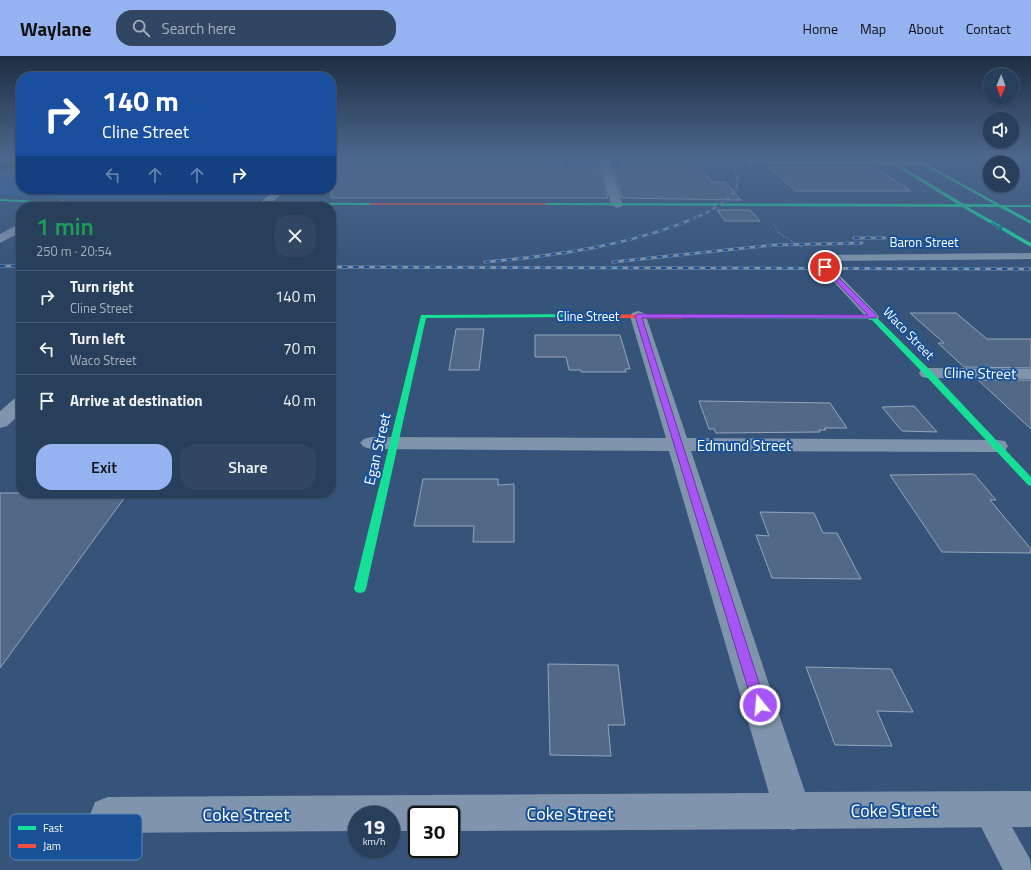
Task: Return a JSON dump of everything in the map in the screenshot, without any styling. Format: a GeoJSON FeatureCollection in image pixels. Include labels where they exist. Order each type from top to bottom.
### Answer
{"type":"FeatureCollection","features":[{"type":"Feature","properties":{"kind":"main road"},"geometry":{"type":"LineString","coordinates":[[949,197],[1031,245]]}},
{"type":"Feature","properties":{"kind":"main road"},"geometry":{"type":"LineString","coordinates":[[984,197],[1031,223]]}},
{"type":"Feature","properties":{"kind":"main road"},"geometry":{"type":"LineString","coordinates":[[0,200],[24,202]]}},
{"type":"Feature","properties":{"kind":"main road"},"geometry":{"type":"LineString","coordinates":[[336,204],[1031,206]]}},
{"type":"Feature","properties":{"kind":"main road","name":"Cline Street"},"geometry":{"type":"LineString","coordinates":[[423,316],[874,317]]}},
{"type":"Feature","properties":{"kind":"main road","name":"Egan Street"},"geometry":{"type":"LineString","coordinates":[[360,589],[392,444],[423,316]]}},
{"type":"Feature","properties":{"kind":"main road","name":"Waco Street"},"geometry":{"type":"LineString","coordinates":[[874,317],[1031,483]]}},
{"type":"Feature","properties":{"kind":"street"},"geometry":{"type":"LineString","coordinates":[[614,197],[616,205]]}},
{"type":"Feature","properties":{"kind":"street"},"geometry":{"type":"LineString","coordinates":[[0,239],[16,230]]}},
{"type":"Feature","properties":{"kind":"street"},"geometry":{"type":"LineString","coordinates":[[638,316],[793,812]]}},
{"type":"Feature","properties":{"kind":"street","name":"Cline Street"},"geometry":{"type":"LineString","coordinates":[[928,373],[1031,374]]}},
{"type":"Feature","properties":{"kind":"street"},"geometry":{"type":"LineString","coordinates":[[0,422],[16,408]]}},
{"type":"Feature","properties":{"kind":"street","name":"Edmund Street"},"geometry":{"type":"LineString","coordinates":[[371,443],[997,446]]}},
{"type":"Feature","properties":{"kind":"street","name":"Coke Street"},"geometry":{"type":"LineString","coordinates":[[142,815],[793,812],[1031,809]]}},
{"type":"Feature","properties":{"kind":"lane","name":"Baron Street"},"geometry":{"type":"LineString","coordinates":[[817,258],[1031,256]]}},
{"type":"Feature","properties":{"kind":"lane","name":"Waco Street"},"geometry":{"type":"LineString","coordinates":[[817,258],[874,317]]}},
{"type":"Feature","properties":{"kind":"lane"},"geometry":{"type":"LineString","coordinates":[[986,809],[1019,870]]}},
{"type":"Feature","properties":{"kind":"path"},"geometry":{"type":"LineString","coordinates":[[766,206],[779,233],[817,258]]}},
{"type":"Feature","properties":{"kind":"shaded area"},"geometry":{"type":"Polygon","coordinates":[[[39,197],[265,197],[263,199],[39,197]]]}},
{"type":"Feature","properties":{"kind":"building"},"geometry":{"type":"Polygon","coordinates":[[[608,197],[608,198],[331,198],[608,197]]]}},
{"type":"Feature","properties":{"kind":"building"},"geometry":{"type":"Polygon","coordinates":[[[738,197],[741,200],[622,198],[738,197]]]}},
{"type":"Feature","properties":{"kind":"building"},"geometry":{"type":"Polygon","coordinates":[[[717,210],[750,210],[760,221],[725,221],[717,210]]]}},
{"type":"Feature","properties":{"kind":"building"},"geometry":{"type":"Polygon","coordinates":[[[910,313],[956,313],[987,339],[1031,339],[1031,368],[964,367],[938,343],[944,343],[910,313]]]}},
{"type":"Feature","properties":{"kind":"building"},"geometry":{"type":"Polygon","coordinates":[[[456,329],[484,329],[479,370],[449,370],[456,329]]]}},
{"type":"Feature","properties":{"kind":"building"},"geometry":{"type":"Polygon","coordinates":[[[535,335],[620,335],[630,369],[625,369],[626,372],[581,372],[581,370],[569,370],[566,357],[535,357],[535,335]]]}},
{"type":"Feature","properties":{"kind":"building"},"geometry":{"type":"Polygon","coordinates":[[[978,380],[1031,380],[1031,429],[978,380]]]}},
{"type":"Feature","properties":{"kind":"building"},"geometry":{"type":"Polygon","coordinates":[[[699,401],[830,403],[847,428],[824,428],[826,430],[819,430],[820,432],[716,433],[714,429],[709,429],[699,401]]]}},
{"type":"Feature","properties":{"kind":"building"},"geometry":{"type":"Polygon","coordinates":[[[914,406],[937,432],[902,431],[882,407],[914,406]]]}},
{"type":"Feature","properties":{"kind":"building"},"geometry":{"type":"Polygon","coordinates":[[[974,474],[996,500],[990,500],[1031,549],[1031,553],[942,552],[890,475],[974,474]]]}},
{"type":"Feature","properties":{"kind":"building"},"geometry":{"type":"Polygon","coordinates":[[[423,479],[498,479],[498,485],[514,484],[514,542],[473,542],[474,526],[414,526],[423,479]]]}},
{"type":"Feature","properties":{"kind":"building"},"geometry":{"type":"Polygon","coordinates":[[[0,493],[16,493],[16,498],[124,498],[0,668],[0,493]]]}},
{"type":"Feature","properties":{"kind":"building"},"geometry":{"type":"Polygon","coordinates":[[[760,512],[814,513],[823,533],[837,533],[861,579],[772,578],[756,535],[769,536],[760,512]]]}},
{"type":"Feature","properties":{"kind":"building"},"geometry":{"type":"Polygon","coordinates":[[[548,664],[618,665],[625,725],[608,725],[611,756],[550,755],[548,664]]]}},
{"type":"Feature","properties":{"kind":"building"},"geometry":{"type":"Polygon","coordinates":[[[806,667],[891,669],[913,712],[877,711],[892,746],[835,745],[806,667]]]}},
{"type":"Feature","properties":{"kind":"railway"},"geometry":{"type":"LineString","coordinates":[[697,217],[721,204],[729,197]]}},
{"type":"Feature","properties":{"kind":"railway"},"geometry":{"type":"LineString","coordinates":[[485,262],[566,253],[593,248],[647,235],[697,217]]}},
{"type":"Feature","properties":{"kind":"railway"},"geometry":{"type":"LineString","coordinates":[[854,238],[885,238]]}},
{"type":"Feature","properties":{"kind":"railway"},"geometry":{"type":"LineString","coordinates":[[613,262],[773,245],[862,243]]}},
{"type":"Feature","properties":{"kind":"railway"},"geometry":{"type":"LineString","coordinates":[[0,266],[16,266]]}},
{"type":"Feature","properties":{"kind":"railway"},"geometry":{"type":"LineString","coordinates":[[336,267],[1031,269]]}},
{"type":"Feature","properties":{"kind":"traffic: fast"},"geometry":{"type":"LineString","coordinates":[[948,197],[1031,245]]}},
{"type":"Feature","properties":{"kind":"traffic: fast"},"geometry":{"type":"LineString","coordinates":[[984,197],[1031,223]]}},
{"type":"Feature","properties":{"kind":"traffic: fast"},"geometry":{"type":"LineString","coordinates":[[0,200],[42,202]]}},
{"type":"Feature","properties":{"kind":"traffic: fast"},"geometry":{"type":"LineString","coordinates":[[336,204],[371,204]]}},
{"type":"Feature","properties":{"kind":"traffic: fast"},"geometry":{"type":"LineString","coordinates":[[545,204],[1031,206]]}},
{"type":"Feature","properties":{"kind":"traffic: fast"},"geometry":{"type":"LineString","coordinates":[[360,589],[423,316],[573,316]]}},
{"type":"Feature","properties":{"kind":"traffic: fast"},"geometry":{"type":"LineString","coordinates":[[681,317],[873,317],[928,373],[1031,483]]}},
{"type":"Feature","properties":{"kind":"traffic: jam"},"geometry":{"type":"LineString","coordinates":[[371,204],[545,204]]}},
{"type":"Feature","properties":{"kind":"traffic: jam"},"geometry":{"type":"LineString","coordinates":[[573,316],[681,317]]}},
{"type":"Feature","properties":{"kind":"route"},"geometry":{"type":"LineString","coordinates":[[760,705],[638,316],[874,317],[825,267]]}}]}
